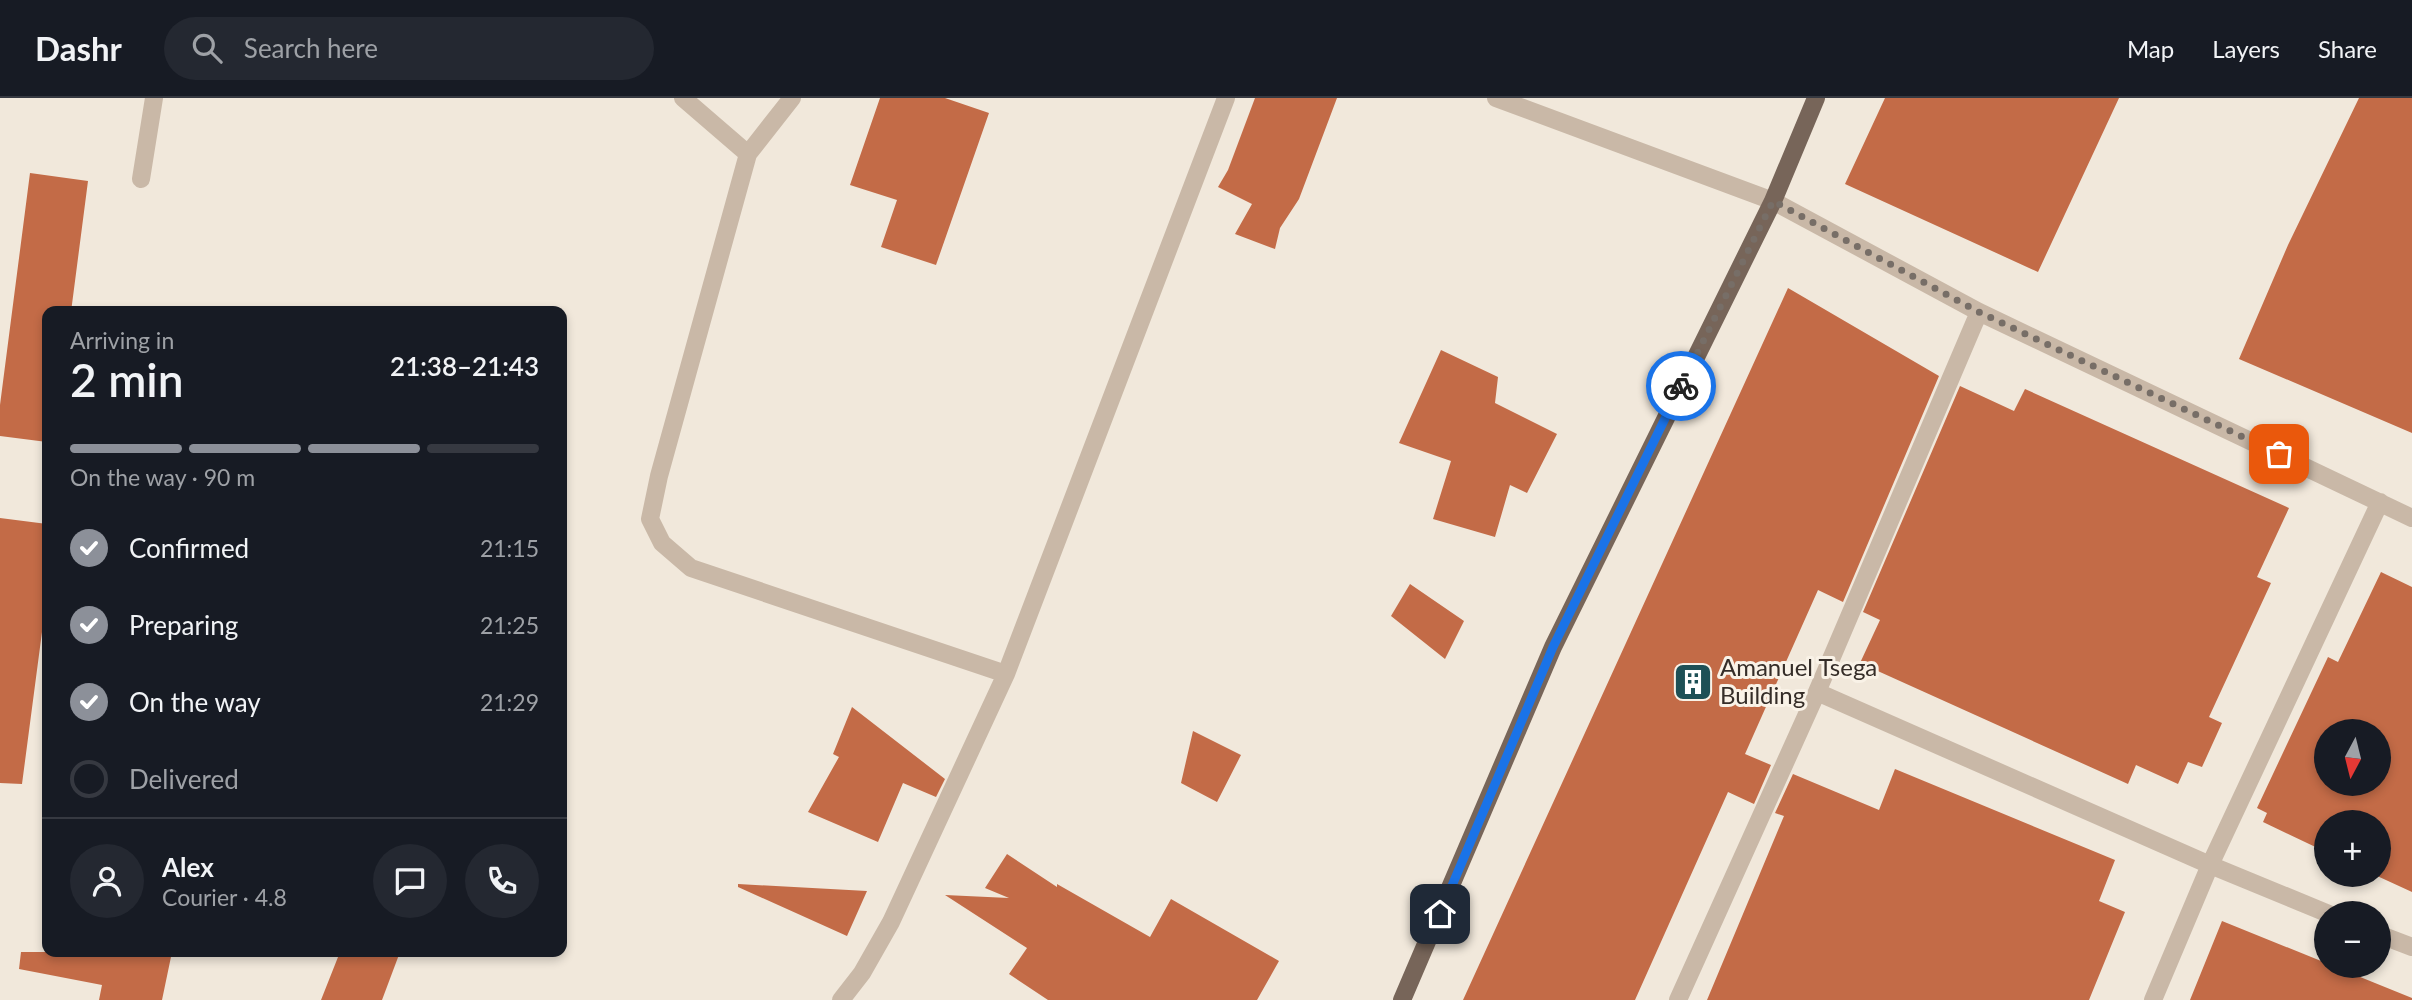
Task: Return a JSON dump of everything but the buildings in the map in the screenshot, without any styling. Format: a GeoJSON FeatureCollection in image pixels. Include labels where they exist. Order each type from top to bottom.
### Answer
{"type":"FeatureCollection","features":[{"type":"Feature","properties":{"kind":"main road"},"geometry":{"type":"LineString","coordinates":[[1402,1000],[1553,647],[1773,201],[1816,98]]}},
{"type":"Feature","properties":{"kind":"street"},"geometry":{"type":"LineString","coordinates":[[141,179],[154,98]]}},
{"type":"Feature","properties":{"kind":"street"},"geometry":{"type":"LineString","coordinates":[[683,98],[748,154]]}},
{"type":"Feature","properties":{"kind":"street"},"geometry":{"type":"LineString","coordinates":[[792,98],[748,154],[659,476],[650,519],[662,543],[691,568],[1006,674]]}},
{"type":"Feature","properties":{"kind":"street"},"geometry":{"type":"LineString","coordinates":[[841,1000],[862,973],[891,922],[1006,674],[1226,98]]}},
{"type":"Feature","properties":{"kind":"street"},"geometry":{"type":"LineString","coordinates":[[1496,98],[1773,201],[1979,312],[2412,517]]}},
{"type":"Feature","properties":{"kind":"street"},"geometry":{"type":"LineString","coordinates":[[1678,1000],[1817,692],[1979,312]]}},
{"type":"Feature","properties":{"kind":"street"},"geometry":{"type":"LineString","coordinates":[[2153,1000],[2210,865],[2380,502]]}},
{"type":"Feature","properties":{"kind":"street"},"geometry":{"type":"LineString","coordinates":[[1817,692],[2210,865],[2314,908]]}},
{"type":"Feature","properties":{"kind":"street"},"geometry":{"type":"LineString","coordinates":[[2391,938],[2412,947]]}},
{"type":"Feature","properties":{"kind":"way so far"},"geometry":{"type":"LineString","coordinates":[[1681,386],[1773,201],[1979,312],[2279,454]]}},
{"type":"Feature","properties":{"kind":"place","name":"Amanuel Tsega Building"},"geometry":{"type":"Point","coordinates":[1693,682]}},
{"type":"Feature","properties":{"kind":"route"},"geometry":{"type":"LineString","coordinates":[[1440,914],[1553,647],[1681,386]]}}]}
